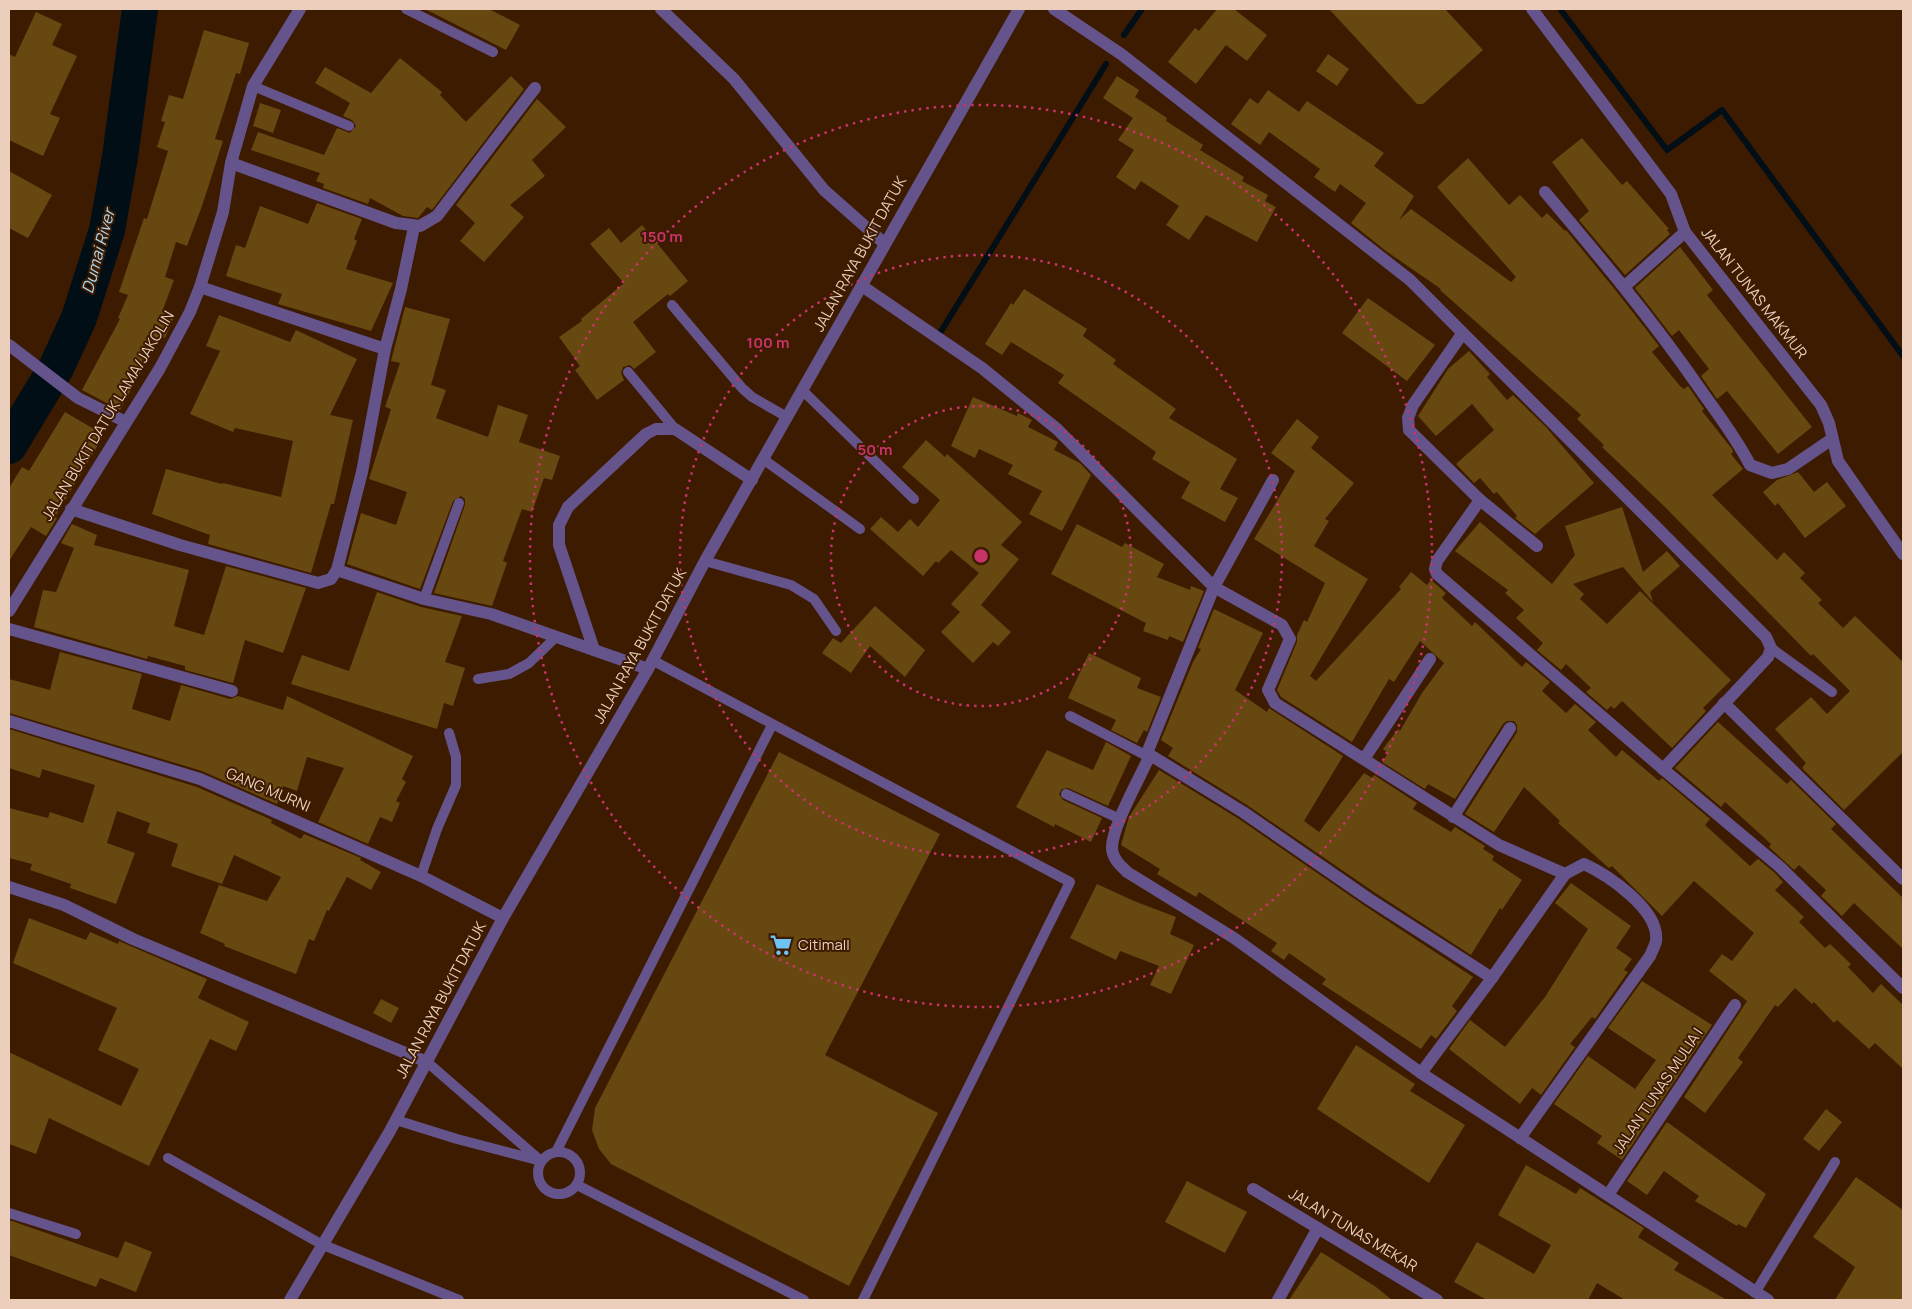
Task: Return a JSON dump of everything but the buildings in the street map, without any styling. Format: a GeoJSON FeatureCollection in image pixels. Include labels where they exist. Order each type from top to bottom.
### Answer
{"type":"FeatureCollection","features":[{"type":"Feature","properties":{"kind":"street","name":"JALAN BUKIT DATUK LAMA/JAKOLIN"},"geometry":{"type":"LineString","coordinates":[[9,611],[176,340],[200,287],[223,212],[231,163],[253,86],[300,9]]}},
{"type":"Feature","properties":{"kind":"street","name":"JALAN RAYA BUKIT DATUK"},"geometry":{"type":"LineString","coordinates":[[290,1300],[321,1244],[396,1120],[503,918],[650,664],[705,561],[1019,9]]}},
{"type":"Feature","properties":{"kind":"street"},"geometry":{"type":"LineString","coordinates":[[1054,9],[1121,54],[1281,177],[1410,280],[1760,630],[1771,648],[1768,657],[1663,769]]}},
{"type":"Feature","properties":{"kind":"street","name":"JALAN TUNAS MAKMUR"},"geometry":{"type":"LineString","coordinates":[[1532,9],[1672,194],[1685,232],[1821,405],[1838,461],[1845,474],[1903,554]]}},
{"type":"Feature","properties":{"kind":"street"},"geometry":{"type":"LineString","coordinates":[[665,11],[734,79],[824,190],[885,244]]}},
{"type":"Feature","properties":{"kind":"street"},"geometry":{"type":"LineString","coordinates":[[231,163],[345,206],[414,227],[426,224],[437,216],[535,88]]}},
{"type":"Feature","properties":{"kind":"street"},"geometry":{"type":"LineString","coordinates":[[1545,192],[1625,286],[1735,438],[1750,465],[1772,473],[1788,470],[1832,439]]}},
{"type":"Feature","properties":{"kind":"street"},"geometry":{"type":"LineString","coordinates":[[71,509],[180,545],[318,583],[331,579],[337,570],[362,472],[385,349],[402,289],[414,227]]}},
{"type":"Feature","properties":{"kind":"street"},"geometry":{"type":"LineString","coordinates":[[1625,286],[1685,232]]}},
{"type":"Feature","properties":{"kind":"street"},"geometry":{"type":"LineString","coordinates":[[862,286],[982,368],[1057,429],[1214,587],[1282,625],[1288,634],[1289,644],[1268,690],[1272,700],[1453,817],[1500,845],[1565,874]]}},
{"type":"Feature","properties":{"kind":"street"},"geometry":{"type":"LineString","coordinates":[[200,287],[385,349]]}},
{"type":"Feature","properties":{"kind":"street"},"geometry":{"type":"LineString","coordinates":[[1462,334],[1413,405],[1408,424],[1414,438],[1480,500],[1537,546]]}},
{"type":"Feature","properties":{"kind":"street"},"geometry":{"type":"LineString","coordinates":[[13,347],[78,398],[126,422]]}},
{"type":"Feature","properties":{"kind":"street"},"geometry":{"type":"LineString","coordinates":[[594,650],[559,546],[558,536],[562,515],[568,507],[646,434],[656,429],[675,430],[752,480]]}},
{"type":"Feature","properties":{"kind":"street"},"geometry":{"type":"LineString","coordinates":[[1273,480],[1214,587],[1148,755],[1120,819],[1112,849],[1118,862],[1127,872],[1234,938],[1421,1073],[1768,1300]]}},
{"type":"Feature","properties":{"kind":"street"},"geometry":{"type":"LineString","coordinates":[[1480,500],[1437,561],[1435,568],[1437,574],[1780,867],[1903,988]]}},
{"type":"Feature","properties":{"kind":"street"},"geometry":{"type":"LineString","coordinates":[[337,570],[424,599],[492,614],[594,650],[650,664]]}},
{"type":"Feature","properties":{"kind":"street"},"geometry":{"type":"LineString","coordinates":[[9,629],[232,691]]}},
{"type":"Feature","properties":{"kind":"street"},"geometry":{"type":"LineString","coordinates":[[1364,759],[1430,659]]}},
{"type":"Feature","properties":{"kind":"street"},"geometry":{"type":"LineString","coordinates":[[1724,704],[1903,879]]}},
{"type":"Feature","properties":{"kind":"street","name":"GANG MURNI"},"geometry":{"type":"LineString","coordinates":[[9,721],[200,779],[421,876],[503,918]]}},
{"type":"Feature","properties":{"kind":"street"},"geometry":{"type":"LineString","coordinates":[[1453,817],[1510,728]]}},
{"type":"Feature","properties":{"kind":"street"},"geometry":{"type":"LineString","coordinates":[[1148,755],[1243,812],[1369,899],[1492,978]]}},
{"type":"Feature","properties":{"kind":"street"},"geometry":{"type":"LineString","coordinates":[[1421,1073],[1492,978],[1565,874],[1584,864],[1610,878],[1643,909],[1651,920],[1656,940],[1650,956],[1520,1138]]}},
{"type":"Feature","properties":{"kind":"street"},"geometry":{"type":"LineString","coordinates":[[9,887],[64,905],[133,939],[428,1062]]}},
{"type":"Feature","properties":{"kind":"street","name":"JALAN TUNAS MULIA I"},"geometry":{"type":"LineString","coordinates":[[1608,1195],[1735,1005]]}},
{"type":"Feature","properties":{"kind":"street","name":"JALAN TUNAS MEKAR"},"geometry":{"type":"LineString","coordinates":[[1253,1189],[1437,1300]]}},
{"type":"Feature","properties":{"kind":"street"},"geometry":{"type":"LineString","coordinates":[[1278,1300],[1318,1228]]}},
{"type":"Feature","properties":{"kind":"lane"},"geometry":{"type":"LineString","coordinates":[[406,9],[493,52]]}},
{"type":"Feature","properties":{"kind":"lane"},"geometry":{"type":"LineString","coordinates":[[253,86],[348,126]]}},
{"type":"Feature","properties":{"kind":"lane"},"geometry":{"type":"LineString","coordinates":[[672,305],[742,388],[752,397],[787,417]]}},
{"type":"Feature","properties":{"kind":"lane"},"geometry":{"type":"LineString","coordinates":[[628,372],[675,430]]}},
{"type":"Feature","properties":{"kind":"lane"},"geometry":{"type":"LineString","coordinates":[[802,390],[914,499]]}},
{"type":"Feature","properties":{"kind":"lane"},"geometry":{"type":"LineString","coordinates":[[763,459],[860,529]]}},
{"type":"Feature","properties":{"kind":"lane"},"geometry":{"type":"LineString","coordinates":[[424,599],[459,503]]}},
{"type":"Feature","properties":{"kind":"lane"},"geometry":{"type":"LineString","coordinates":[[705,561],[791,585],[814,599],[836,631]]}},
{"type":"Feature","properties":{"kind":"lane"},"geometry":{"type":"LineString","coordinates":[[478,679],[509,674],[529,662],[556,637]]}},
{"type":"Feature","properties":{"kind":"lane"},"geometry":{"type":"LineString","coordinates":[[1771,648],[1832,692]]}},
{"type":"Feature","properties":{"kind":"lane"},"geometry":{"type":"LineString","coordinates":[[650,664],[772,725],[1070,882],[863,1300]]}},
{"type":"Feature","properties":{"kind":"lane"},"geometry":{"type":"LineString","coordinates":[[1070,716],[1148,755]]}},
{"type":"Feature","properties":{"kind":"lane"},"geometry":{"type":"LineString","coordinates":[[396,1120],[457,1139],[541,1161],[556,1152],[772,725]]}},
{"type":"Feature","properties":{"kind":"lane"},"geometry":{"type":"LineString","coordinates":[[421,876],[437,829],[456,785],[456,757],[449,733]]}},
{"type":"Feature","properties":{"kind":"lane"},"geometry":{"type":"LineString","coordinates":[[1066,794],[1120,819]]}},
{"type":"Feature","properties":{"kind":"lane"},"geometry":{"type":"LineString","coordinates":[[428,1062],[541,1161]]}},
{"type":"Feature","properties":{"kind":"lane"},"geometry":{"type":"LineString","coordinates":[[541,1161],[538,1180],[546,1190],[558,1195],[565,1194],[577,1185],[580,1178],[579,1164],[568,1154],[556,1152]]}},
{"type":"Feature","properties":{"kind":"lane"},"geometry":{"type":"LineString","coordinates":[[168,1158],[321,1244],[459,1300]]}},
{"type":"Feature","properties":{"kind":"lane"},"geometry":{"type":"LineString","coordinates":[[1755,1293],[1835,1162]]}},
{"type":"Feature","properties":{"kind":"lane"},"geometry":{"type":"LineString","coordinates":[[577,1185],[804,1300]]}},
{"type":"Feature","properties":{"kind":"lane"},"geometry":{"type":"LineString","coordinates":[[9,1213],[76,1234]]}},
{"type":"Feature","properties":{"kind":"waterway","name":"Dumai River"},"geometry":{"type":"LineString","coordinates":[[9,446],[56,368],[79,318],[107,230],[120,157],[140,9]]}},
{"type":"Feature","properties":{"kind":"waterway"},"geometry":{"type":"LineString","coordinates":[[1124,35],[1142,9]]}},
{"type":"Feature","properties":{"kind":"waterway"},"geometry":{"type":"LineString","coordinates":[[1560,9],[1667,150],[1722,110],[1903,356]]}},
{"type":"Feature","properties":{"kind":"waterway"},"geometry":{"type":"LineString","coordinates":[[940,333],[1106,64]]}},
{"type":"Feature","properties":{"kind":"place","name":"Citimall"},"geometry":{"type":"Point","coordinates":[781,945]}}]}
